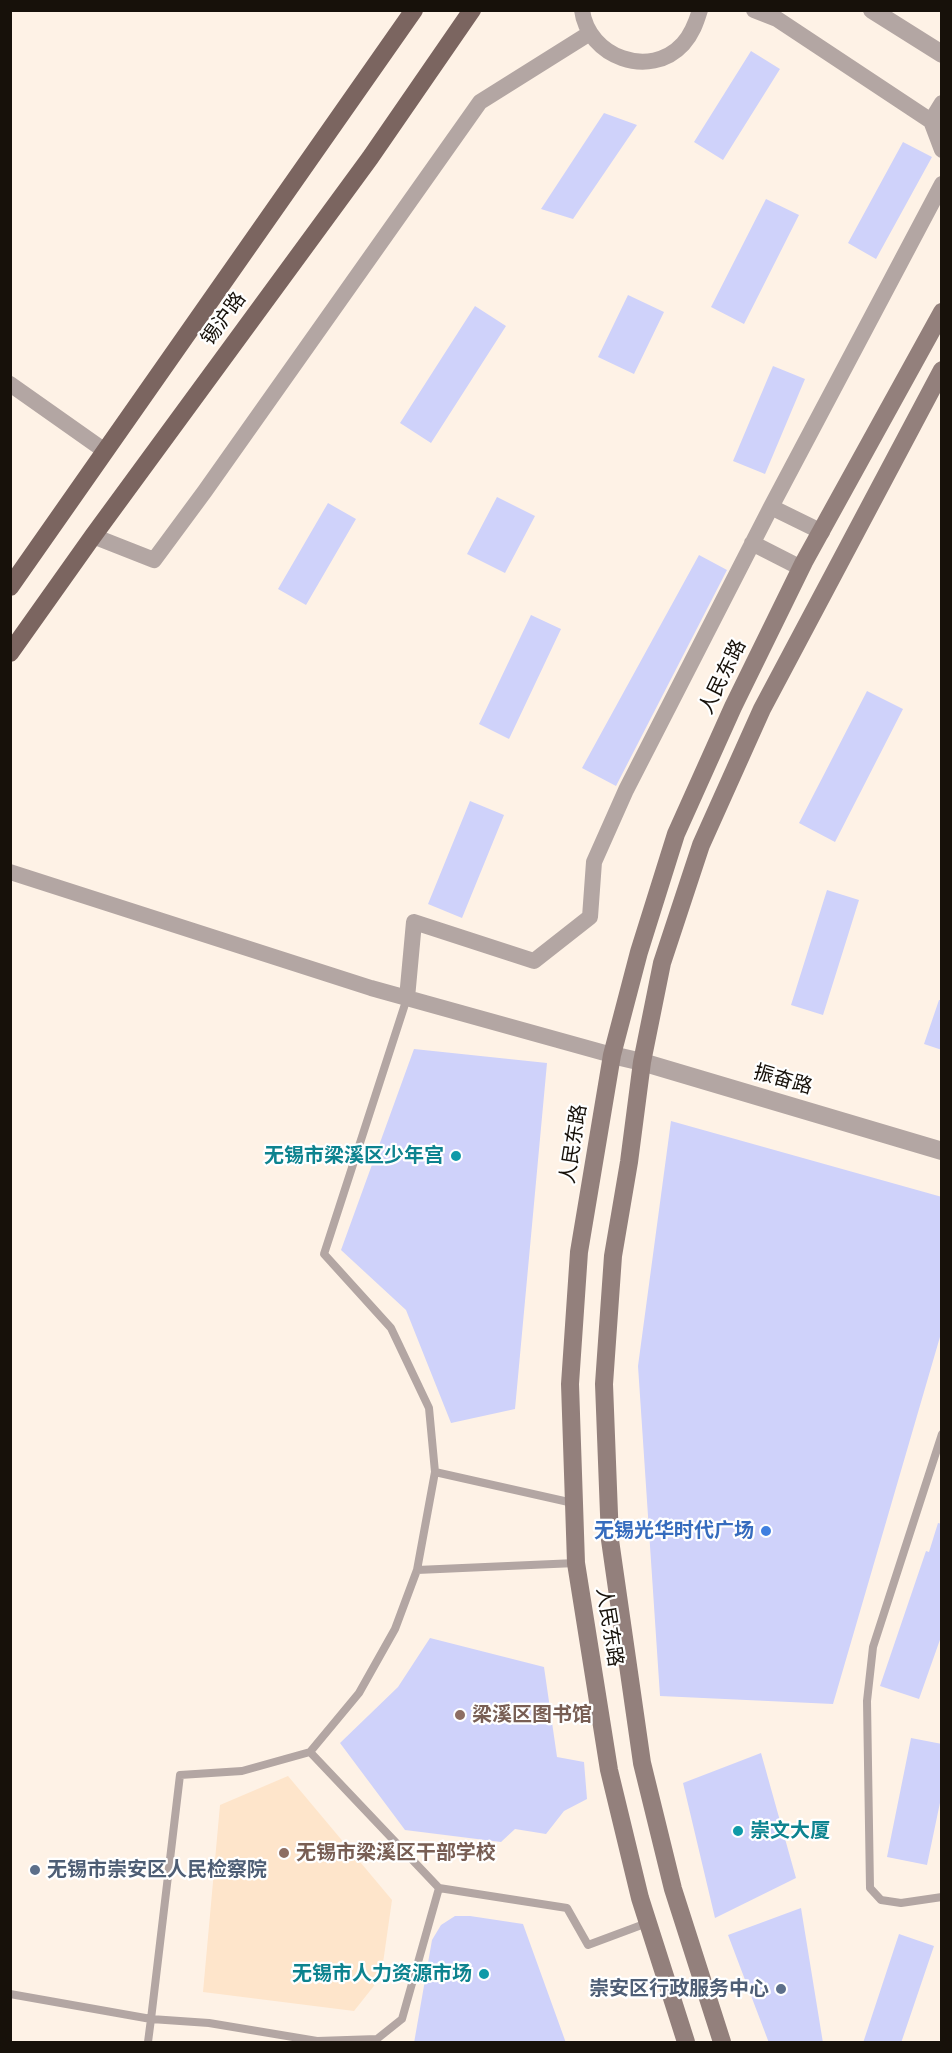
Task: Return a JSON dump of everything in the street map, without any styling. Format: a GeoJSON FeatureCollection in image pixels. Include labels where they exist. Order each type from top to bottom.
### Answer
{"type":"FeatureCollection","features":[{"type":"Feature","properties":{"kind":"main road","name":"锡沪路"},"geometry":{"type":"LineString","coordinates":[[10,587],[414,10]]}},
{"type":"Feature","properties":{"kind":"main road","name":"锡沪路"},"geometry":{"type":"LineString","coordinates":[[10,653],[370,158],[472,10]]}},
{"type":"Feature","properties":{"kind":"main road","name":"人民东路"},"geometry":{"type":"LineString","coordinates":[[686,2043],[640,1898],[609,1770],[576,1563],[570,1384],[579,1252],[612,1055],[639,952],[676,834],[733,707],[801,568],[942,312]]}},
{"type":"Feature","properties":{"kind":"main road","name":"人民东路"},"geometry":{"type":"LineString","coordinates":[[722,2043],[673,1889],[642,1763],[610,1540],[605,1372],[613,1256],[629,1162],[642,1062],[662,963],[701,845],[762,709],[942,370]]}},
{"type":"Feature","properties":{"kind":"street"},"geometry":{"type":"LineString","coordinates":[[582,10],[583,20],[590,33],[607,52],[625,60],[646,62],[665,57],[682,45],[694,29],[700,10]]}},
{"type":"Feature","properties":{"kind":"street"},"geometry":{"type":"LineString","coordinates":[[754,10],[777,20],[931,121],[942,150]]}},
{"type":"Feature","properties":{"kind":"street"},"geometry":{"type":"LineString","coordinates":[[872,10],[942,54]]}},
{"type":"Feature","properties":{"kind":"street"},"geometry":{"type":"LineString","coordinates":[[93,536],[154,560],[480,102],[590,33]]}},
{"type":"Feature","properties":{"kind":"street"},"geometry":{"type":"LineString","coordinates":[[931,121],[942,103]]}},
{"type":"Feature","properties":{"kind":"street"},"geometry":{"type":"LineString","coordinates":[[407,998],[414,922],[534,961],[590,917],[594,862],[626,790],[752,543],[942,184]]}},
{"type":"Feature","properties":{"kind":"street"},"geometry":{"type":"LineString","coordinates":[[10,384],[105,451]]}},
{"type":"Feature","properties":{"kind":"street"},"geometry":{"type":"LineString","coordinates":[[771,507],[822,532]]}},
{"type":"Feature","properties":{"kind":"street"},"geometry":{"type":"LineString","coordinates":[[752,543],[801,568]]}},
{"type":"Feature","properties":{"kind":"street"},"geometry":{"type":"LineString","coordinates":[[10,872],[407,998],[612,1055]]}},
{"type":"Feature","properties":{"kind":"street","name":"振奋路"},"geometry":{"type":"LineString","coordinates":[[612,1055],[942,1151]]}},
{"type":"Feature","properties":{"kind":"lane"},"geometry":{"type":"LineString","coordinates":[[148,2043],[180,1775],[242,1771],[310,1752],[359,1693],[395,1629],[417,1570],[435,1472],[429,1408],[391,1328],[324,1254],[407,998]]}},
{"type":"Feature","properties":{"kind":"lane"},"geometry":{"type":"LineString","coordinates":[[942,1434],[873,1647],[867,1701],[870,1888],[881,1900],[900,1903],[942,1898]]}},
{"type":"Feature","properties":{"kind":"lane"},"geometry":{"type":"LineString","coordinates":[[435,1472],[573,1503]]}},
{"type":"Feature","properties":{"kind":"lane"},"geometry":{"type":"LineString","coordinates":[[417,1570],[576,1563]]}},
{"type":"Feature","properties":{"kind":"lane"},"geometry":{"type":"LineString","coordinates":[[310,1752],[439,1888],[567,1908],[588,1945],[648,1922]]}},
{"type":"Feature","properties":{"kind":"lane"},"geometry":{"type":"LineString","coordinates":[[10,1994],[151,2019],[209,2023],[317,2042],[377,2039],[402,2019],[439,1888]]}},
{"type":"Feature","properties":{"kind":"shaded area","name":"无锡市梁溪区干部学校"},"geometry":{"type":"Polygon","coordinates":[[[288,1776],[392,1900],[381,1977],[354,2011],[203,1992],[220,1805],[288,1776]]]}},
{"type":"Feature","properties":{"kind":"building"},"geometry":{"type":"Polygon","coordinates":[[[751,51],[780,69],[723,160],[694,142],[751,51]]]}},
{"type":"Feature","properties":{"kind":"building"},"geometry":{"type":"Polygon","coordinates":[[[604,113],[637,125],[573,219],[541,209],[604,113]]]}},
{"type":"Feature","properties":{"kind":"building"},"geometry":{"type":"Polygon","coordinates":[[[903,142],[932,157],[876,259],[848,243],[903,142]]]}},
{"type":"Feature","properties":{"kind":"building"},"geometry":{"type":"Polygon","coordinates":[[[766,199],[799,215],[744,324],[711,307],[766,199]]]}},
{"type":"Feature","properties":{"kind":"building"},"geometry":{"type":"Polygon","coordinates":[[[628,295],[664,312],[634,374],[598,357],[628,295]]]}},
{"type":"Feature","properties":{"kind":"building"},"geometry":{"type":"Polygon","coordinates":[[[475,306],[506,326],[431,443],[400,423],[475,306]]]}},
{"type":"Feature","properties":{"kind":"building"},"geometry":{"type":"Polygon","coordinates":[[[773,366],[805,379],[765,474],[733,461],[773,366]]]}},
{"type":"Feature","properties":{"kind":"building"},"geometry":{"type":"Polygon","coordinates":[[[497,497],[535,516],[505,573],[467,554],[497,497]]]}},
{"type":"Feature","properties":{"kind":"building"},"geometry":{"type":"Polygon","coordinates":[[[328,503],[356,519],[306,605],[278,589],[328,503]]]}},
{"type":"Feature","properties":{"kind":"building"},"geometry":{"type":"Polygon","coordinates":[[[699,555],[727,570],[616,786],[582,768],[699,555]]]}},
{"type":"Feature","properties":{"kind":"building"},"geometry":{"type":"Polygon","coordinates":[[[531,615],[561,629],[509,739],[479,724],[531,615]]]}},
{"type":"Feature","properties":{"kind":"building"},"geometry":{"type":"Polygon","coordinates":[[[867,691],[903,709],[835,842],[799,823],[867,691]]]}},
{"type":"Feature","properties":{"kind":"building"},"geometry":{"type":"Polygon","coordinates":[[[470,801],[504,815],[462,918],[428,904],[470,801]]]}},
{"type":"Feature","properties":{"kind":"building"},"geometry":{"type":"Polygon","coordinates":[[[827,890],[859,900],[823,1015],[791,1005],[827,890]]]}},
{"type":"Feature","properties":{"kind":"building"},"geometry":{"type":"Polygon","coordinates":[[[939,1000],[942,1000],[942,1050],[924,1044],[939,1000]]]}},
{"type":"Feature","properties":{"kind":"building","name":"无锡市梁溪区少年宫"},"geometry":{"type":"Polygon","coordinates":[[[414,1049],[547,1063],[515,1409],[451,1423],[406,1310],[341,1250],[414,1049]]]}},
{"type":"Feature","properties":{"kind":"building","name":"无锡光华时代广场"},"geometry":{"type":"Polygon","coordinates":[[[671,1121],[942,1197],[942,1330],[833,1704],[660,1696],[638,1366],[671,1121]]]}},
{"type":"Feature","properties":{"kind":"building"},"geometry":{"type":"Polygon","coordinates":[[[938,1523],[942,1524],[942,1634],[919,1699],[880,1686],[926,1551],[929,1552],[938,1523]]]}},
{"type":"Feature","properties":{"kind":"building","name":"梁溪区图书馆"},"geometry":{"type":"Polygon","coordinates":[[[430,1638],[544,1667],[557,1757],[584,1762],[587,1799],[564,1811],[546,1834],[515,1829],[501,1842],[405,1830],[340,1743],[398,1687],[430,1638]]]}},
{"type":"Feature","properties":{"kind":"building"},"geometry":{"type":"Polygon","coordinates":[[[911,1738],[942,1744],[942,1793],[927,1865],[887,1857],[911,1738]]]}},
{"type":"Feature","properties":{"kind":"building","name":"崇文大厦"},"geometry":{"type":"Polygon","coordinates":[[[761,1753],[796,1878],[715,1918],[683,1783],[761,1753]]]}},
{"type":"Feature","properties":{"kind":"building","name":"崇安区行政服务中心"},"geometry":{"type":"Polygon","coordinates":[[[801,1908],[823,2043],[769,2043],[728,1935],[801,1908]]]}},
{"type":"Feature","properties":{"kind":"building","name":"无锡市人力资源市场"},"geometry":{"type":"Polygon","coordinates":[[[455,1916],[523,1924],[566,2043],[414,2043],[432,1940],[441,1925],[455,1916]]]}},
{"type":"Feature","properties":{"kind":"building"},"geometry":{"type":"Polygon","coordinates":[[[899,1934],[934,1946],[901,2043],[863,2043],[899,1934]]]}},
{"type":"Feature","properties":{"kind":"place","name":"无锡市梁溪区少年宫"},"geometry":{"type":"Point","coordinates":[456,1156]}},
{"type":"Feature","properties":{"kind":"place","name":"无锡光华时代广场"},"geometry":{"type":"Point","coordinates":[766,1531]}},
{"type":"Feature","properties":{"kind":"place","name":"梁溪区图书馆"},"geometry":{"type":"Point","coordinates":[460,1715]}},
{"type":"Feature","properties":{"kind":"place","name":"崇文大厦"},"geometry":{"type":"Point","coordinates":[738,1831]}},
{"type":"Feature","properties":{"kind":"place","name":"无锡市梁溪区干部学校"},"geometry":{"type":"Point","coordinates":[284,1853]}},
{"type":"Feature","properties":{"kind":"place","name":"无锡市崇安区人民检察院"},"geometry":{"type":"Point","coordinates":[35,1870]}},
{"type":"Feature","properties":{"kind":"place","name":"无锡市人力资源市场"},"geometry":{"type":"Point","coordinates":[484,1974]}},
{"type":"Feature","properties":{"kind":"place","name":"崇安区行政服务中心"},"geometry":{"type":"Point","coordinates":[781,1989]}}]}
